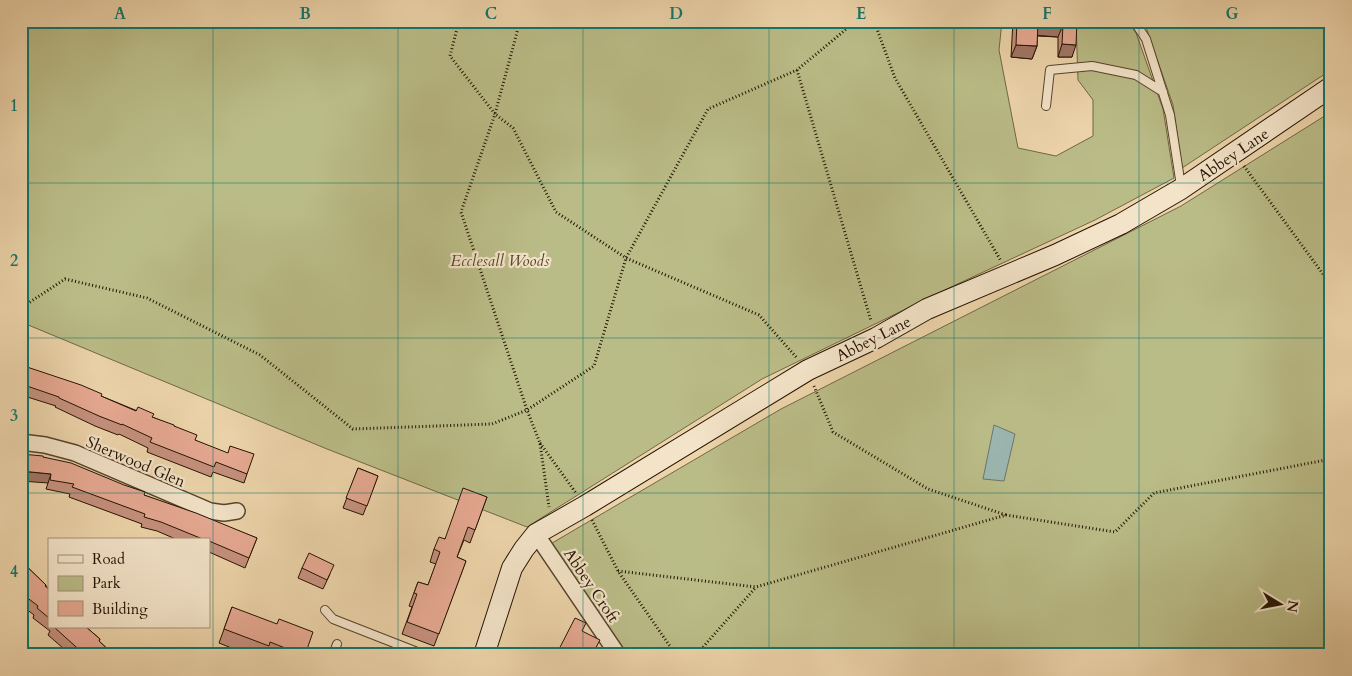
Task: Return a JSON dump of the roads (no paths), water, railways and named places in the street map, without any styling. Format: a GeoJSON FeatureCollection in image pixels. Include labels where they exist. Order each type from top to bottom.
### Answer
{"type":"FeatureCollection","features":[{"type":"Feature","properties":{"kind":"main road","name":"Abbey Lane"},"geometry":{"type":"LineString","coordinates":[[484,655],[512,568],[536,534],[559,522],[808,370],[876,338],[927,309],[1055,255],[1121,224],[1181,189],[1331,87]]}},
{"type":"Feature","properties":{"kind":"street","name":"Sherwood Glen"},"geometry":{"type":"LineString","coordinates":[[21,442],[45,445],[75,453],[210,511],[224,513],[237,511]]}},
{"type":"Feature","properties":{"kind":"street","name":"Abbey Croft"},"geometry":{"type":"LineString","coordinates":[[536,534],[618,655]]}},
{"type":"Feature","properties":{"kind":"lane"},"geometry":{"type":"LineString","coordinates":[[1134,21],[1146,38],[1170,115],[1181,189]]}},
{"type":"Feature","properties":{"kind":"lane"},"geometry":{"type":"LineString","coordinates":[[1046,106],[1050,70],[1092,66],[1136,75],[1163,92]]}},
{"type":"Feature","properties":{"kind":"lane"},"geometry":{"type":"LineString","coordinates":[[324,610],[333,619],[425,655]]}},
{"type":"Feature","properties":{"kind":"lane"},"geometry":{"type":"LineString","coordinates":[[333,655],[337,644]]}},
{"type":"Feature","properties":{"kind":"water"},"geometry":{"type":"Polygon","coordinates":[[[994,425],[1015,434],[1004,481],[983,479],[994,425]]]}},
{"type":"Feature","properties":{"kind":"park label","name":"Ecclesall Woods"},"geometry":{"type":"Point","coordinates":[500,260]}}]}
